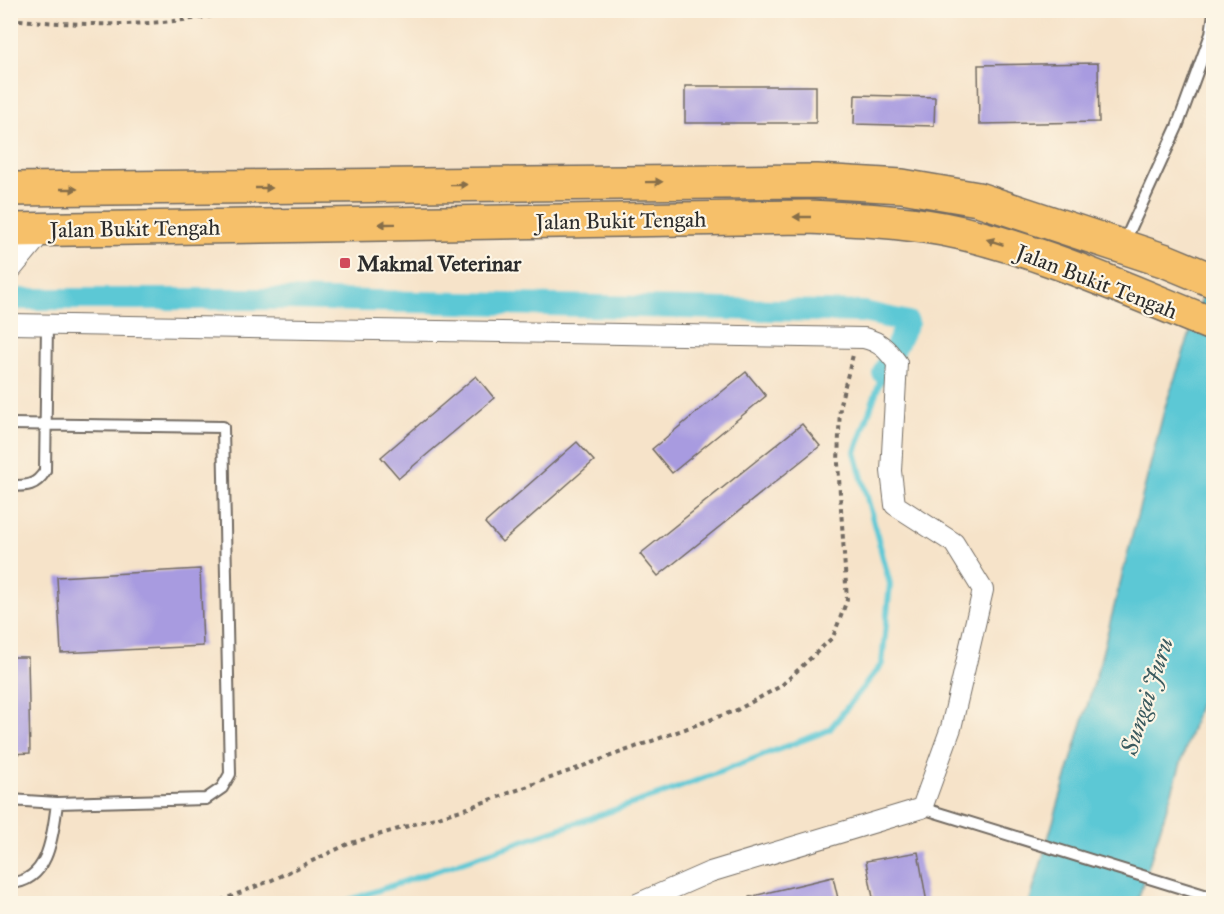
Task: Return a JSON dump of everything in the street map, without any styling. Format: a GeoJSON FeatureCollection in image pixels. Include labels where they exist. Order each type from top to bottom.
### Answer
{"type":"FeatureCollection","features":[{"type":"Feature","properties":{"kind":"highway","name":"Jalan Bukit Tengah"},"geometry":{"type":"LineString","coordinates":[[10,189],[817,181],[902,186],[978,199],[1123,246],[1214,281]]}},
{"type":"Feature","properties":{"kind":"highway","name":"Jalan Bukit Tengah"},"geometry":{"type":"LineString","coordinates":[[10,230],[807,217],[887,221],[982,238],[1214,325]]}},
{"type":"Feature","properties":{"kind":"street"},"geometry":{"type":"LineString","coordinates":[[10,271],[44,230]]}},
{"type":"Feature","properties":{"kind":"street"},"geometry":{"type":"LineString","coordinates":[[10,324],[877,341],[892,356],[891,471],[896,505],[954,543],[983,590],[951,728],[921,808],[710,872],[637,903]]}},
{"type":"Feature","properties":{"kind":"lane"},"geometry":{"type":"LineString","coordinates":[[1123,246],[1177,127],[1211,34],[1214,13]]}},
{"type":"Feature","properties":{"kind":"lane"},"geometry":{"type":"LineString","coordinates":[[10,486],[30,486],[40,480],[45,471],[47,325]]}},
{"type":"Feature","properties":{"kind":"lane"},"geometry":{"type":"LineString","coordinates":[[10,424],[223,427],[230,774],[222,788],[206,799],[57,802],[10,800]]}},
{"type":"Feature","properties":{"kind":"lane"},"geometry":{"type":"LineString","coordinates":[[10,884],[19,883],[40,868],[51,847],[57,802]]}},
{"type":"Feature","properties":{"kind":"lane"},"geometry":{"type":"LineString","coordinates":[[921,808],[1175,888],[1214,898]]}},
{"type":"Feature","properties":{"kind":"path"},"geometry":{"type":"LineString","coordinates":[[10,19],[150,24],[212,17],[243,10]]}},
{"type":"Feature","properties":{"kind":"path"},"geometry":{"type":"LineString","coordinates":[[212,903],[272,880],[348,844],[468,808],[737,710],[781,686],[833,637],[847,600],[839,502],[840,404],[857,339]]}},
{"type":"Feature","properties":{"kind":"water","name":"Sungai Juru"},"geometry":{"type":"Polygon","coordinates":[[[1213,266],[1213,661],[1137,903],[1029,904],[1100,662],[1165,407],[1213,266]]]}},
{"type":"Feature","properties":{"kind":"building"},"geometry":{"type":"Polygon","coordinates":[[[1098,63],[1099,122],[979,124],[978,65],[1098,63]]]}},
{"type":"Feature","properties":{"kind":"building"},"geometry":{"type":"Polygon","coordinates":[[[685,86],[816,86],[816,123],[685,123],[685,86]]]}},
{"type":"Feature","properties":{"kind":"building"},"geometry":{"type":"Polygon","coordinates":[[[855,95],[935,97],[934,126],[854,124],[855,95]]]}},
{"type":"Feature","properties":{"kind":"building"},"geometry":{"type":"Polygon","coordinates":[[[746,372],[766,396],[672,473],[652,449],[746,372]]]}},
{"type":"Feature","properties":{"kind":"building"},"geometry":{"type":"Polygon","coordinates":[[[476,376],[494,398],[399,478],[381,457],[476,376]]]}},
{"type":"Feature","properties":{"kind":"building"},"geometry":{"type":"Polygon","coordinates":[[[802,424],[820,446],[658,576],[640,554],[802,424]]]}},
{"type":"Feature","properties":{"kind":"building"},"geometry":{"type":"Polygon","coordinates":[[[577,442],[594,461],[502,542],[485,523],[577,442]]]}},
{"type":"Feature","properties":{"kind":"building"},"geometry":{"type":"Polygon","coordinates":[[[200,569],[203,646],[61,653],[57,577],[200,569]]]}},
{"type":"Feature","properties":{"kind":"building"},"geometry":{"type":"Polygon","coordinates":[[[10,657],[28,657],[30,753],[10,754],[10,657]]]}},
{"type":"Feature","properties":{"kind":"building"},"geometry":{"type":"Polygon","coordinates":[[[918,852],[927,903],[874,903],[866,861],[918,852]]]}},
{"type":"Feature","properties":{"kind":"building"},"geometry":{"type":"Polygon","coordinates":[[[833,877],[839,903],[750,903],[749,897],[833,877]]]}},
{"type":"Feature","properties":{"kind":"waterway"},"geometry":{"type":"LineString","coordinates":[[10,299],[285,299],[864,312],[908,322],[883,373]]}},
{"type":"Feature","properties":{"kind":"waterway"},"geometry":{"type":"LineString","coordinates":[[338,904],[667,792],[829,730],[882,664],[890,584],[855,452],[883,373]]}},
{"type":"Feature","properties":{"kind":"place","name":"Makmal Veterinar"},"geometry":{"type":"Point","coordinates":[345,263]}}]}
